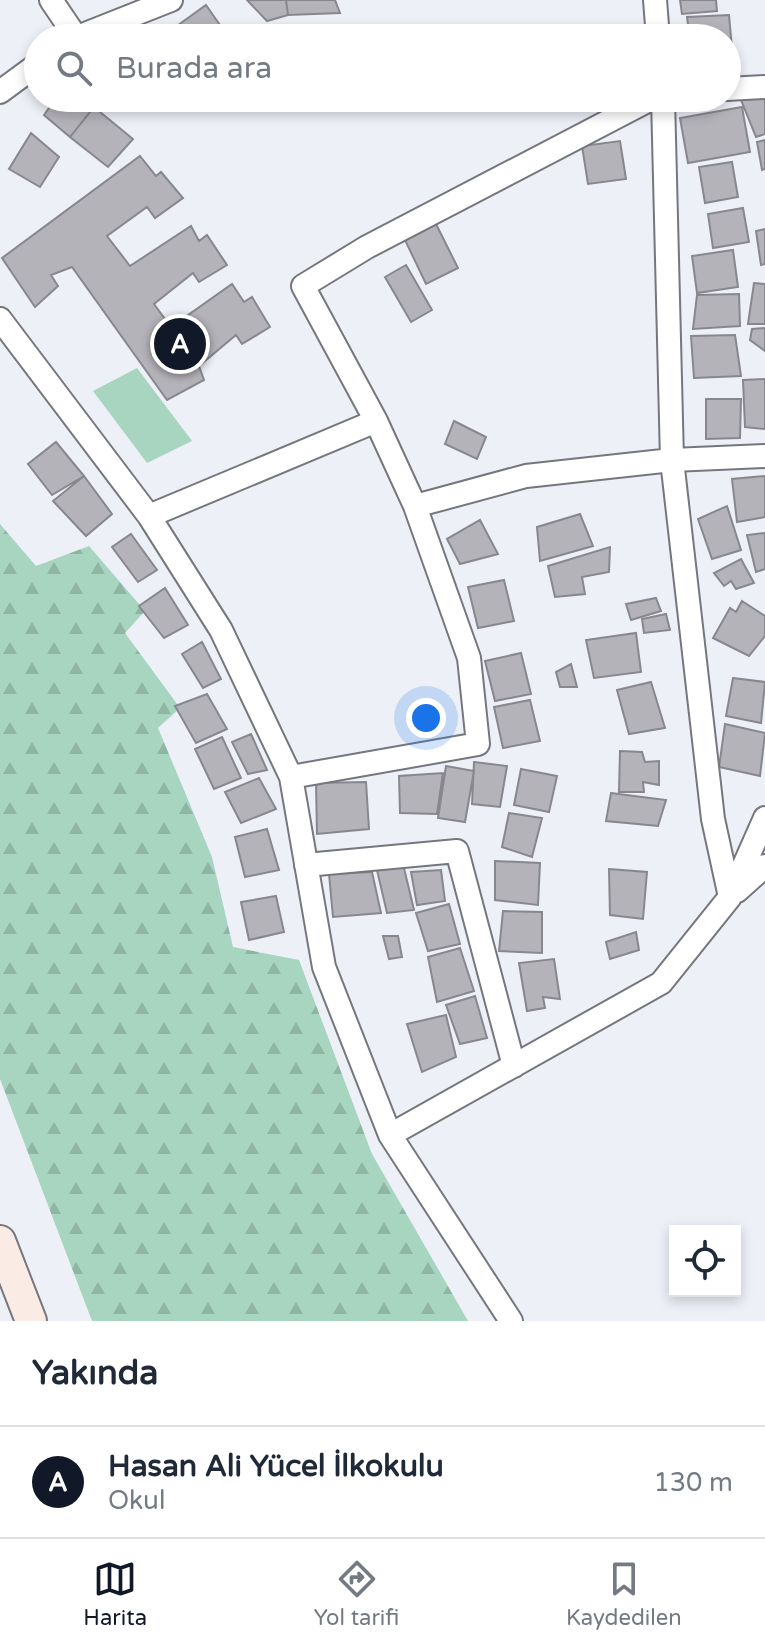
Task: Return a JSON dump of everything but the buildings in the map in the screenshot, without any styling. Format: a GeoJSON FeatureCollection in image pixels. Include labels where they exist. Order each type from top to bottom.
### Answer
{"type":"FeatureCollection","features":[{"type":"Feature","properties":{"kind":"main road"},"geometry":{"type":"LineString","coordinates":[[0,1241],[31,1321]]}},
{"type":"Feature","properties":{"kind":"street"},"geometry":{"type":"LineString","coordinates":[[51,0],[67,24]]}},
{"type":"Feature","properties":{"kind":"street"},"geometry":{"type":"LineString","coordinates":[[111,24],[171,0]]}},
{"type":"Feature","properties":{"kind":"street"},"geometry":{"type":"LineString","coordinates":[[655,0],[657,24]]}},
{"type":"Feature","properties":{"kind":"street"},"geometry":{"type":"LineString","coordinates":[[1,90],[24,74]]}},
{"type":"Feature","properties":{"kind":"street"},"geometry":{"type":"LineString","coordinates":[[741,88],[765,87]]}},
{"type":"Feature","properties":{"kind":"street"},"geometry":{"type":"LineString","coordinates":[[291,777],[478,744],[469,658],[415,506],[376,421],[303,286],[367,247],[626,112]]}},
{"type":"Feature","properties":{"kind":"street"},"geometry":{"type":"LineString","coordinates":[[663,112],[672,460],[713,819],[730,897]]}},
{"type":"Feature","properties":{"kind":"street"},"geometry":{"type":"LineString","coordinates":[[0,319],[149,516],[221,630],[291,777],[324,967],[390,1135],[511,1321]]}},
{"type":"Feature","properties":{"kind":"street"},"geometry":{"type":"LineString","coordinates":[[149,516],[376,421]]}},
{"type":"Feature","properties":{"kind":"street"},"geometry":{"type":"LineString","coordinates":[[415,506],[526,476],[672,460],[765,456]]}},
{"type":"Feature","properties":{"kind":"street"},"geometry":{"type":"LineString","coordinates":[[730,897],[765,818]]}},
{"type":"Feature","properties":{"kind":"street"},"geometry":{"type":"LineString","coordinates":[[306,865],[457,851],[514,1066]]}},
{"type":"Feature","properties":{"kind":"street"},"geometry":{"type":"LineString","coordinates":[[390,1135],[661,983],[730,897],[765,866]]}},
{"type":"Feature","properties":{"kind":"green space"},"geometry":{"type":"Polygon","coordinates":[[[137,368],[192,441],[147,463],[93,391],[137,368]]]}},
{"type":"Feature","properties":{"kind":"green space"},"geometry":{"type":"Polygon","coordinates":[[[0,524],[36,566],[89,546],[145,611],[125,633],[180,708],[158,728],[212,857],[233,947],[299,960],[372,1154],[468,1321],[92,1321],[0,1079],[0,524]]]}},
{"type":"Feature","properties":{"kind":"place","name":"Hasan Ali Yücel İlkokulu"},"geometry":{"type":"Point","coordinates":[180,344]}}]}
